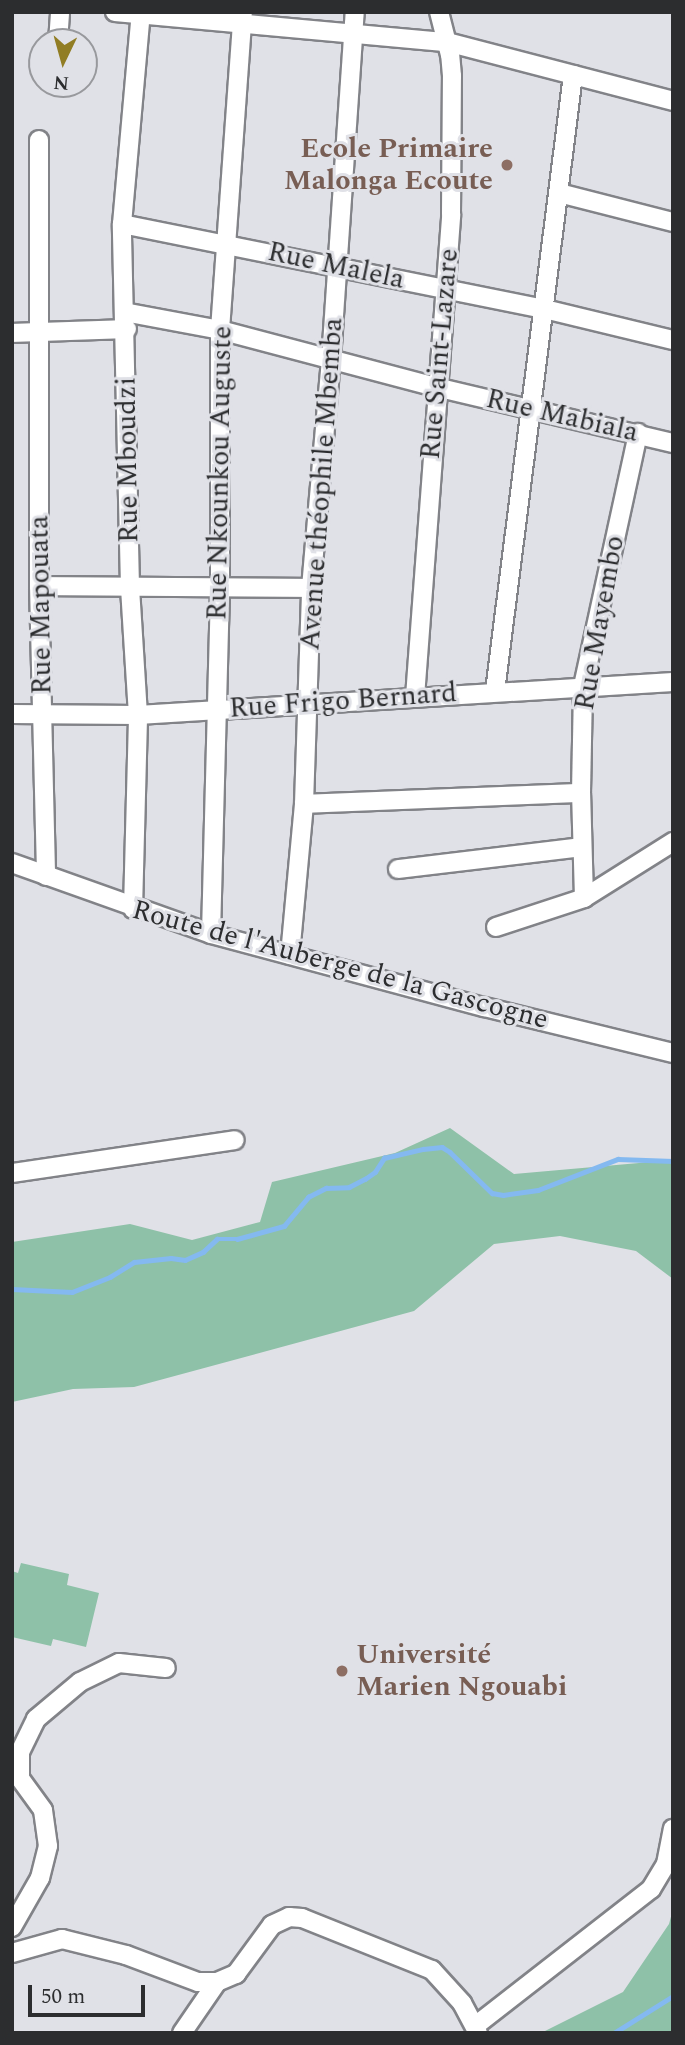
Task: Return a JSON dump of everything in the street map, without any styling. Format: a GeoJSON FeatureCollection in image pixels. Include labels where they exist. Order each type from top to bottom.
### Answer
{"type":"FeatureCollection","features":[{"type":"Feature","properties":{"kind":"street"},"geometry":{"type":"LineString","coordinates":[[115,12],[242,17],[447,42],[673,101]]}},
{"type":"Feature","properties":{"kind":"street","name":"Avenue théophile Mbemba"},"geometry":{"type":"LineString","coordinates":[[290,955],[304,804],[311,588],[331,360],[355,12]]}},
{"type":"Feature","properties":{"kind":"street","name":"Rue Saint-Lazare"},"geometry":{"type":"LineString","coordinates":[[415,696],[451,214],[452,76],[439,12]]}},
{"type":"Feature","properties":{"kind":"street","name":"Rue Mboudzi"},"geometry":{"type":"LineString","coordinates":[[133,909],[138,715],[130,587],[122,224],[141,13]]}},
{"type":"Feature","properties":{"kind":"street","name":"Rue Nkounkou Auguste"},"geometry":{"type":"LineString","coordinates":[[211,934],[220,587],[220,330],[242,17]]}},
{"type":"Feature","properties":{"kind":"street"},"geometry":{"type":"LineString","coordinates":[[495,691],[533,409],[573,75]]}},
{"type":"Feature","properties":{"kind":"street","name":"Rue Mapouata"},"geometry":{"type":"LineString","coordinates":[[39,140],[39,586],[46,876]]}},
{"type":"Feature","properties":{"kind":"street"},"geometry":{"type":"LineString","coordinates":[[559,193],[673,222]]}},
{"type":"Feature","properties":{"kind":"street","name":"Rue Malela"},"geometry":{"type":"LineString","coordinates":[[122,224],[228,243],[545,309],[673,340]]}},
{"type":"Feature","properties":{"kind":"street","name":"Rue Mabiala"},"geometry":{"type":"LineString","coordinates":[[12,333],[39,334],[125,320],[220,330],[436,387],[673,443]]}},
{"type":"Feature","properties":{"kind":"street","name":"Rue Mayembo"},"geometry":{"type":"LineString","coordinates":[[584,898],[581,793],[583,685],[638,433]]}},
{"type":"Feature","properties":{"kind":"street"},"geometry":{"type":"LineString","coordinates":[[39,586],[311,588]]}},
{"type":"Feature","properties":{"kind":"street","name":"Rue Frigo Bernard"},"geometry":{"type":"LineString","coordinates":[[12,714],[138,715],[583,685],[673,682]]}},
{"type":"Feature","properties":{"kind":"street"},"geometry":{"type":"LineString","coordinates":[[304,804],[581,793]]}},
{"type":"Feature","properties":{"kind":"street"},"geometry":{"type":"LineString","coordinates":[[496,927],[584,898],[673,842]]}},
{"type":"Feature","properties":{"kind":"street"},"geometry":{"type":"LineString","coordinates":[[398,869],[582,847]]}},
{"type":"Feature","properties":{"kind":"street","name":"Route de l'Auberge de la Gascogne"},"geometry":{"type":"LineString","coordinates":[[12,863],[133,909],[211,934],[673,1053]]}},
{"type":"Feature","properties":{"kind":"street"},"geometry":{"type":"LineString","coordinates":[[12,1173],[235,1140]]}},
{"type":"Feature","properties":{"kind":"street"},"geometry":{"type":"LineString","coordinates":[[12,1927],[40,1878],[48,1846],[43,1810],[20,1778],[20,1752],[36,1719],[79,1682],[119,1663],[166,1668]]}},
{"type":"Feature","properties":{"kind":"street"},"geometry":{"type":"LineString","coordinates":[[12,1953],[62,1939],[127,1955],[198,1982],[217,1982],[236,1974],[272,1925],[289,1917],[302,1918],[432,1970],[462,2003],[476,2029],[651,1889],[666,1864],[673,1829]]}},
{"type":"Feature","properties":{"kind":"street"},"geometry":{"type":"LineString","coordinates":[[182,2033],[217,1982]]}},
{"type":"Feature","properties":{"kind":"green space"},"geometry":{"type":"Polygon","coordinates":[[[450,1128],[514,1174],[673,1160],[673,1279],[636,1251],[560,1236],[494,1244],[414,1311],[134,1387],[73,1389],[12,1402],[12,1242],[130,1224],[192,1240],[260,1222],[272,1182],[395,1153],[450,1128]]]}},
{"type":"Feature","properties":{"kind":"green space"},"geometry":{"type":"Polygon","coordinates":[[[21,1563],[69,1574],[67,1585],[99,1593],[86,1647],[53,1639],[51,1646],[12,1637],[12,1571],[18,1573],[21,1563]]]}},
{"type":"Feature","properties":{"kind":"green space"},"geometry":{"type":"Polygon","coordinates":[[[673,1909],[673,2033],[541,2033],[623,1992],[669,1924],[673,1909]]]}},
{"type":"Feature","properties":{"kind":"waterway"},"geometry":{"type":"LineString","coordinates":[[12,1289],[72,1292],[110,1277],[134,1262],[171,1258],[185,1260],[203,1252],[217,1239],[237,1239],[284,1226],[308,1197],[326,1188],[349,1187],[365,1179],[375,1172],[384,1158],[423,1149],[442,1147],[492,1193],[503,1195],[538,1190],[618,1159],[673,1161]]}},
{"type":"Feature","properties":{"kind":"waterway"},"geometry":{"type":"LineString","coordinates":[[614,2033],[673,1996]]}},
{"type":"Feature","properties":{"kind":"place","name":"Ecole Primaire Malonga Ecoute"},"geometry":{"type":"Point","coordinates":[507,165]}},
{"type":"Feature","properties":{"kind":"place","name":"Université Marien Ngouabi"},"geometry":{"type":"Point","coordinates":[342,1671]}}]}
